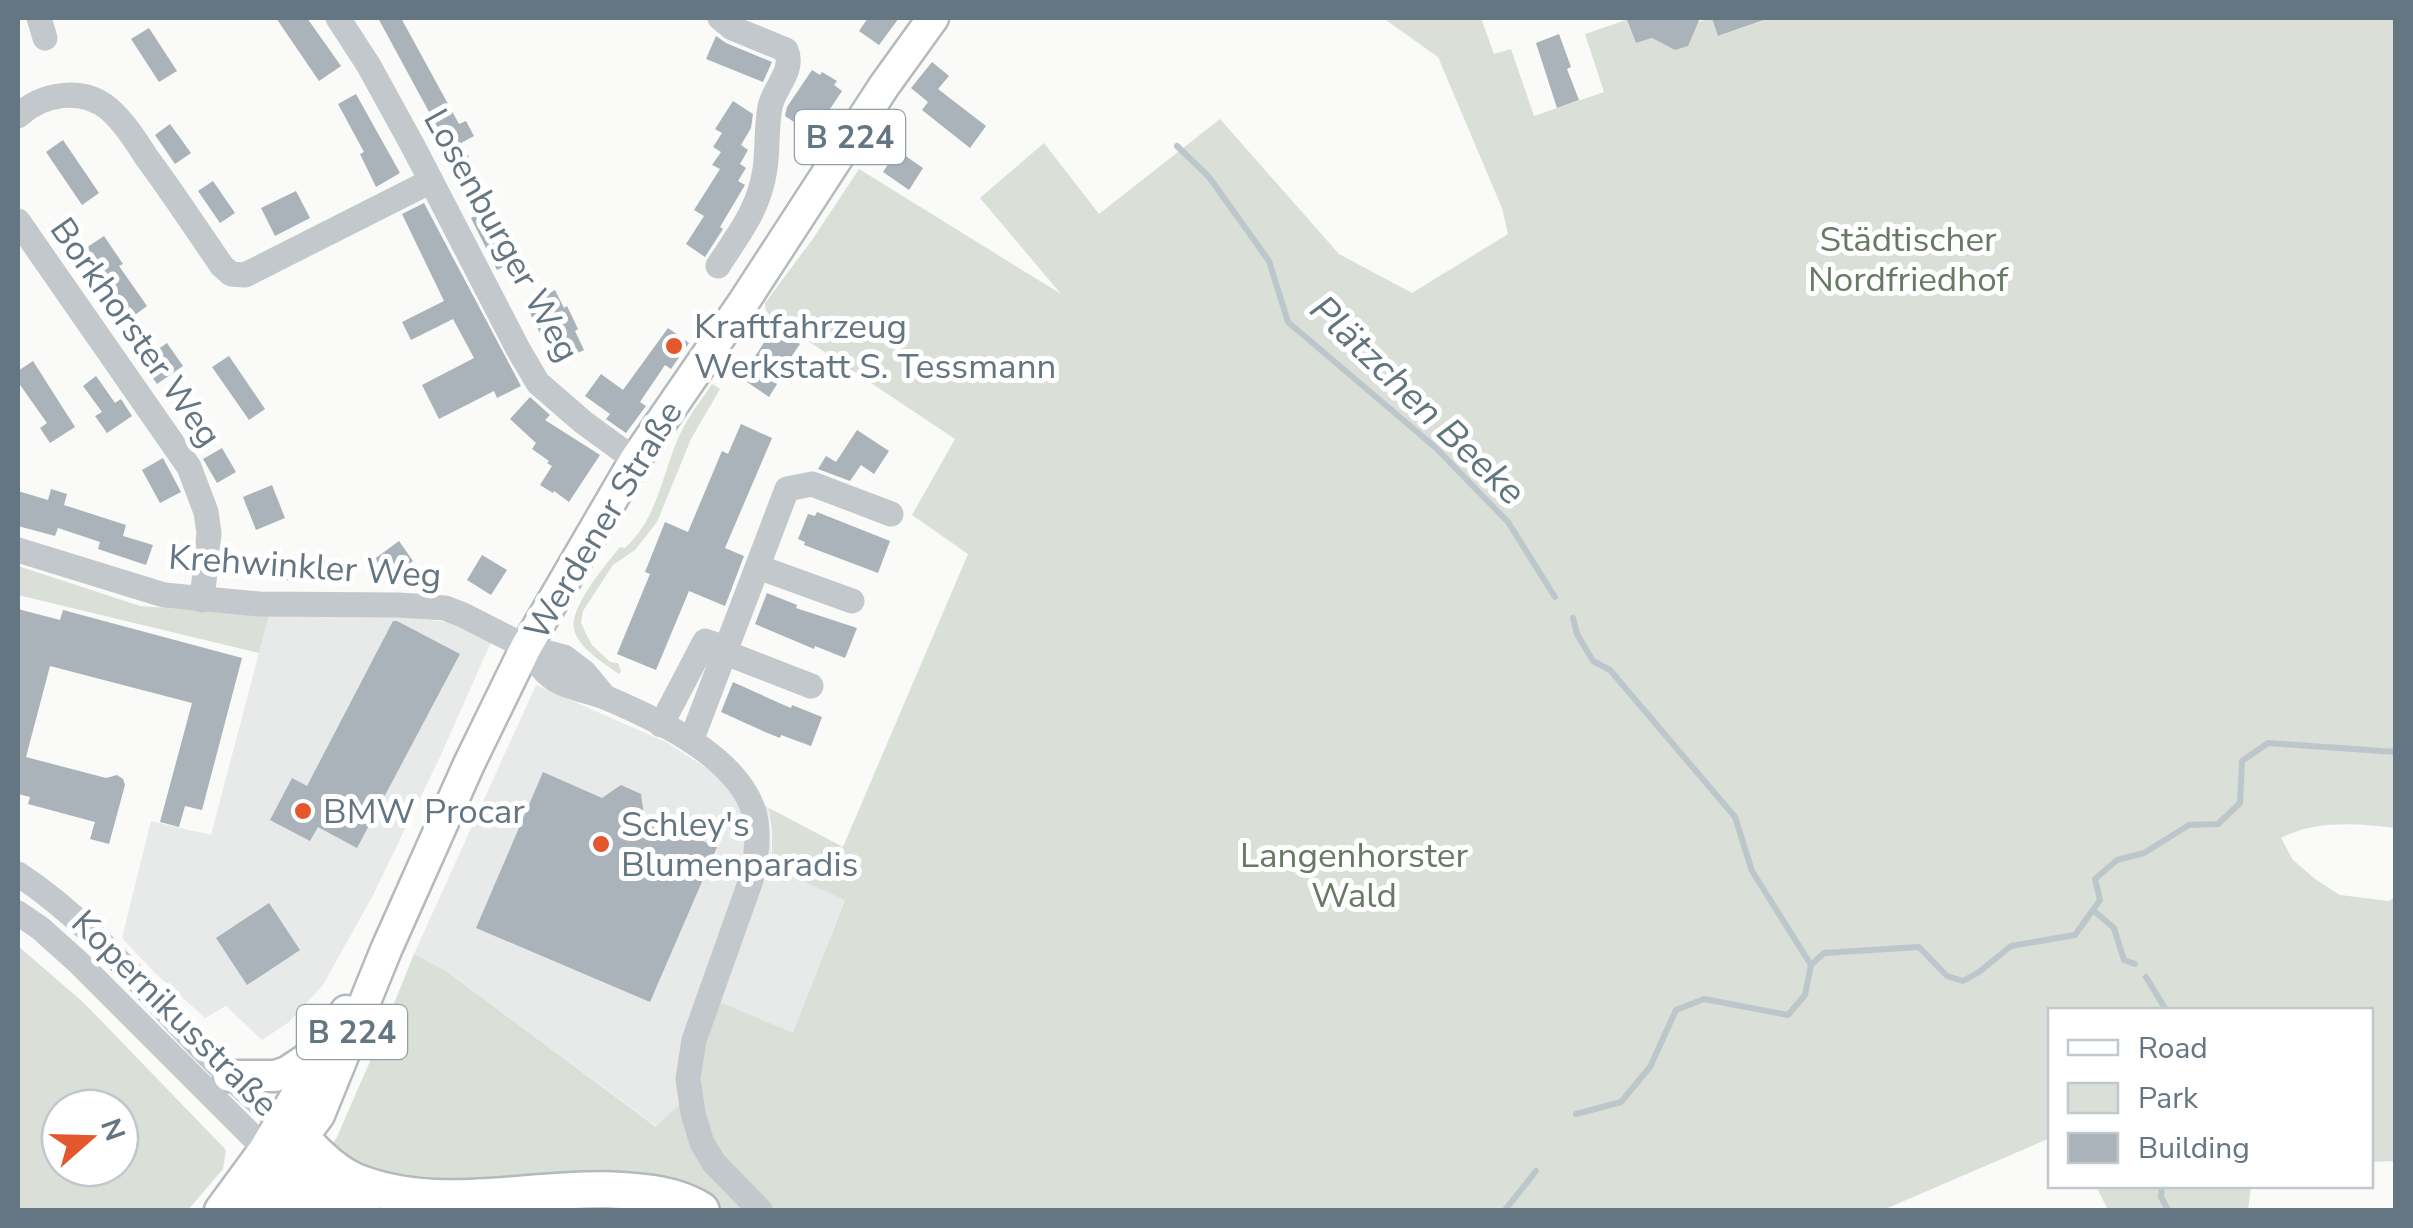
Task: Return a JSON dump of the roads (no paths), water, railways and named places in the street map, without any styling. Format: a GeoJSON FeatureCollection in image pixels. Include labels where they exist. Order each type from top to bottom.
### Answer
{"type":"FeatureCollection","features":[{"type":"Feature","properties":{"kind":"highway"},"geometry":{"type":"LineString","coordinates":[[282,1144],[314,1191],[347,1205]]}},
{"type":"Feature","properties":{"kind":"highway"},"geometry":{"type":"LineString","coordinates":[[282,1144],[360,1184],[406,1195],[461,1197],[644,1190],[701,1210]]}},
{"type":"Feature","properties":{"kind":"highway"},"geometry":{"type":"LineString","coordinates":[[260,1210],[289,1201],[347,1205]]}},
{"type":"Feature","properties":{"kind":"main road","name":"Werdener Straße"},"geometry":{"type":"LineString","coordinates":[[220,1210],[282,1144],[319,1114],[386,950],[526,646],[635,460],[933,18]]}},
{"type":"Feature","properties":{"kind":"main road","name":"Werdener Straße"},"geometry":{"type":"LineString","coordinates":[[250,1210],[322,1050],[386,950]]}},
{"type":"Feature","properties":{"kind":"main road"},"geometry":{"type":"LineString","coordinates":[[228,1076],[275,1076],[322,1050]]}},
{"type":"Feature","properties":{"kind":"street","name":"Losenburger Weg"},"geometry":{"type":"LineString","coordinates":[[338,18],[432,180],[538,382],[635,460]]}},
{"type":"Feature","properties":{"kind":"street"},"geometry":{"type":"LineString","coordinates":[[718,266],[755,208],[765,168],[770,108],[790,60],[786,50],[732,28],[720,18]]}},
{"type":"Feature","properties":{"kind":"street"},"geometry":{"type":"LineString","coordinates":[[18,116],[30,104],[52,96],[75,96],[108,108],[130,133],[222,266],[232,274],[245,275],[432,180]]}},
{"type":"Feature","properties":{"kind":"street","name":"Borkhorster Weg"},"geometry":{"type":"LineString","coordinates":[[18,222],[189,467],[206,512],[209,534],[202,600]]}},
{"type":"Feature","properties":{"kind":"street"},"geometry":{"type":"LineString","coordinates":[[691,741],[787,489],[812,484],[891,514]]}},
{"type":"Feature","properties":{"kind":"street","name":"Krehwinkler Weg"},"geometry":{"type":"LineString","coordinates":[[18,550],[164,595],[259,604],[445,608],[526,646]]}},
{"type":"Feature","properties":{"kind":"street"},"geometry":{"type":"LineString","coordinates":[[758,567],[852,601]]}},
{"type":"Feature","properties":{"kind":"street"},"geometry":{"type":"LineString","coordinates":[[661,724],[705,641],[811,686]]}},
{"type":"Feature","properties":{"kind":"street"},"geometry":{"type":"LineString","coordinates":[[526,646],[552,678],[604,696],[691,741],[719,762],[743,788],[754,810],[756,856],[751,880],[694,1040],[688,1079],[702,1143],[714,1163],[760,1210]]}},
{"type":"Feature","properties":{"kind":"street","name":"Kopernikusstraße"},"geometry":{"type":"LineString","coordinates":[[18,874],[98,938],[228,1076],[282,1144]]}},
{"type":"Feature","properties":{"kind":"street","name":"Kopernikusstraße"},"geometry":{"type":"LineString","coordinates":[[18,913],[40,928],[282,1144]]}},
{"type":"Feature","properties":{"kind":"waterway","name":"Plätzchen Beeke"},"geometry":{"type":"LineString","coordinates":[[1177,146],[1209,177],[1269,261],[1288,322],[1436,448],[1508,522],[1555,597]]}},
{"type":"Feature","properties":{"kind":"waterway","name":"Plätzchen Beeke"},"geometry":{"type":"LineString","coordinates":[[1573,618],[1577,634],[1593,661],[1610,670],[1735,817],[1752,871],[1811,965]]}},
{"type":"Feature","properties":{"kind":"waterway"},"geometry":{"type":"LineString","coordinates":[[1576,1114],[1621,1102],[1650,1067],[1676,1010],[1704,999],[1788,1015],[1805,995],[1811,965],[1824,953],[1919,947],[1947,976],[1963,981],[2011,946],[2075,935],[2100,900],[2095,879],[2117,860],[2144,853],[2189,825],[2218,824],[2240,803],[2242,761],[2268,743],[2396,752]]}},
{"type":"Feature","properties":{"kind":"waterway"},"geometry":{"type":"LineString","coordinates":[[2093,910],[2114,928],[2124,960],[2135,964]]}},
{"type":"Feature","properties":{"kind":"waterway"},"geometry":{"type":"LineString","coordinates":[[2146,977],[2165,1008]]}},
{"type":"Feature","properties":{"kind":"waterway"},"geometry":{"type":"LineString","coordinates":[[1505,1210],[1536,1171]]}},
{"type":"Feature","properties":{"kind":"waterway"},"geometry":{"type":"LineString","coordinates":[[2162,1188],[2161,1197],[2168,1210]]}},
{"type":"Feature","properties":{"kind":"place","name":"Kraftfahrzeug Werkstatt S. Tessmann"},"geometry":{"type":"Point","coordinates":[674,346]}},
{"type":"Feature","properties":{"kind":"place","name":"BMW Procar"},"geometry":{"type":"Point","coordinates":[303,811]}},
{"type":"Feature","properties":{"kind":"place","name":"Schley's Blumenparadis"},"geometry":{"type":"Point","coordinates":[601,844]}},
{"type":"Feature","properties":{"kind":"park label","name":"Städtischer Nordfriedhof"},"geometry":{"type":"Point","coordinates":[1908,259]}},
{"type":"Feature","properties":{"kind":"park label","name":"Langenhorster Wald"},"geometry":{"type":"Point","coordinates":[1354,875]}}]}
